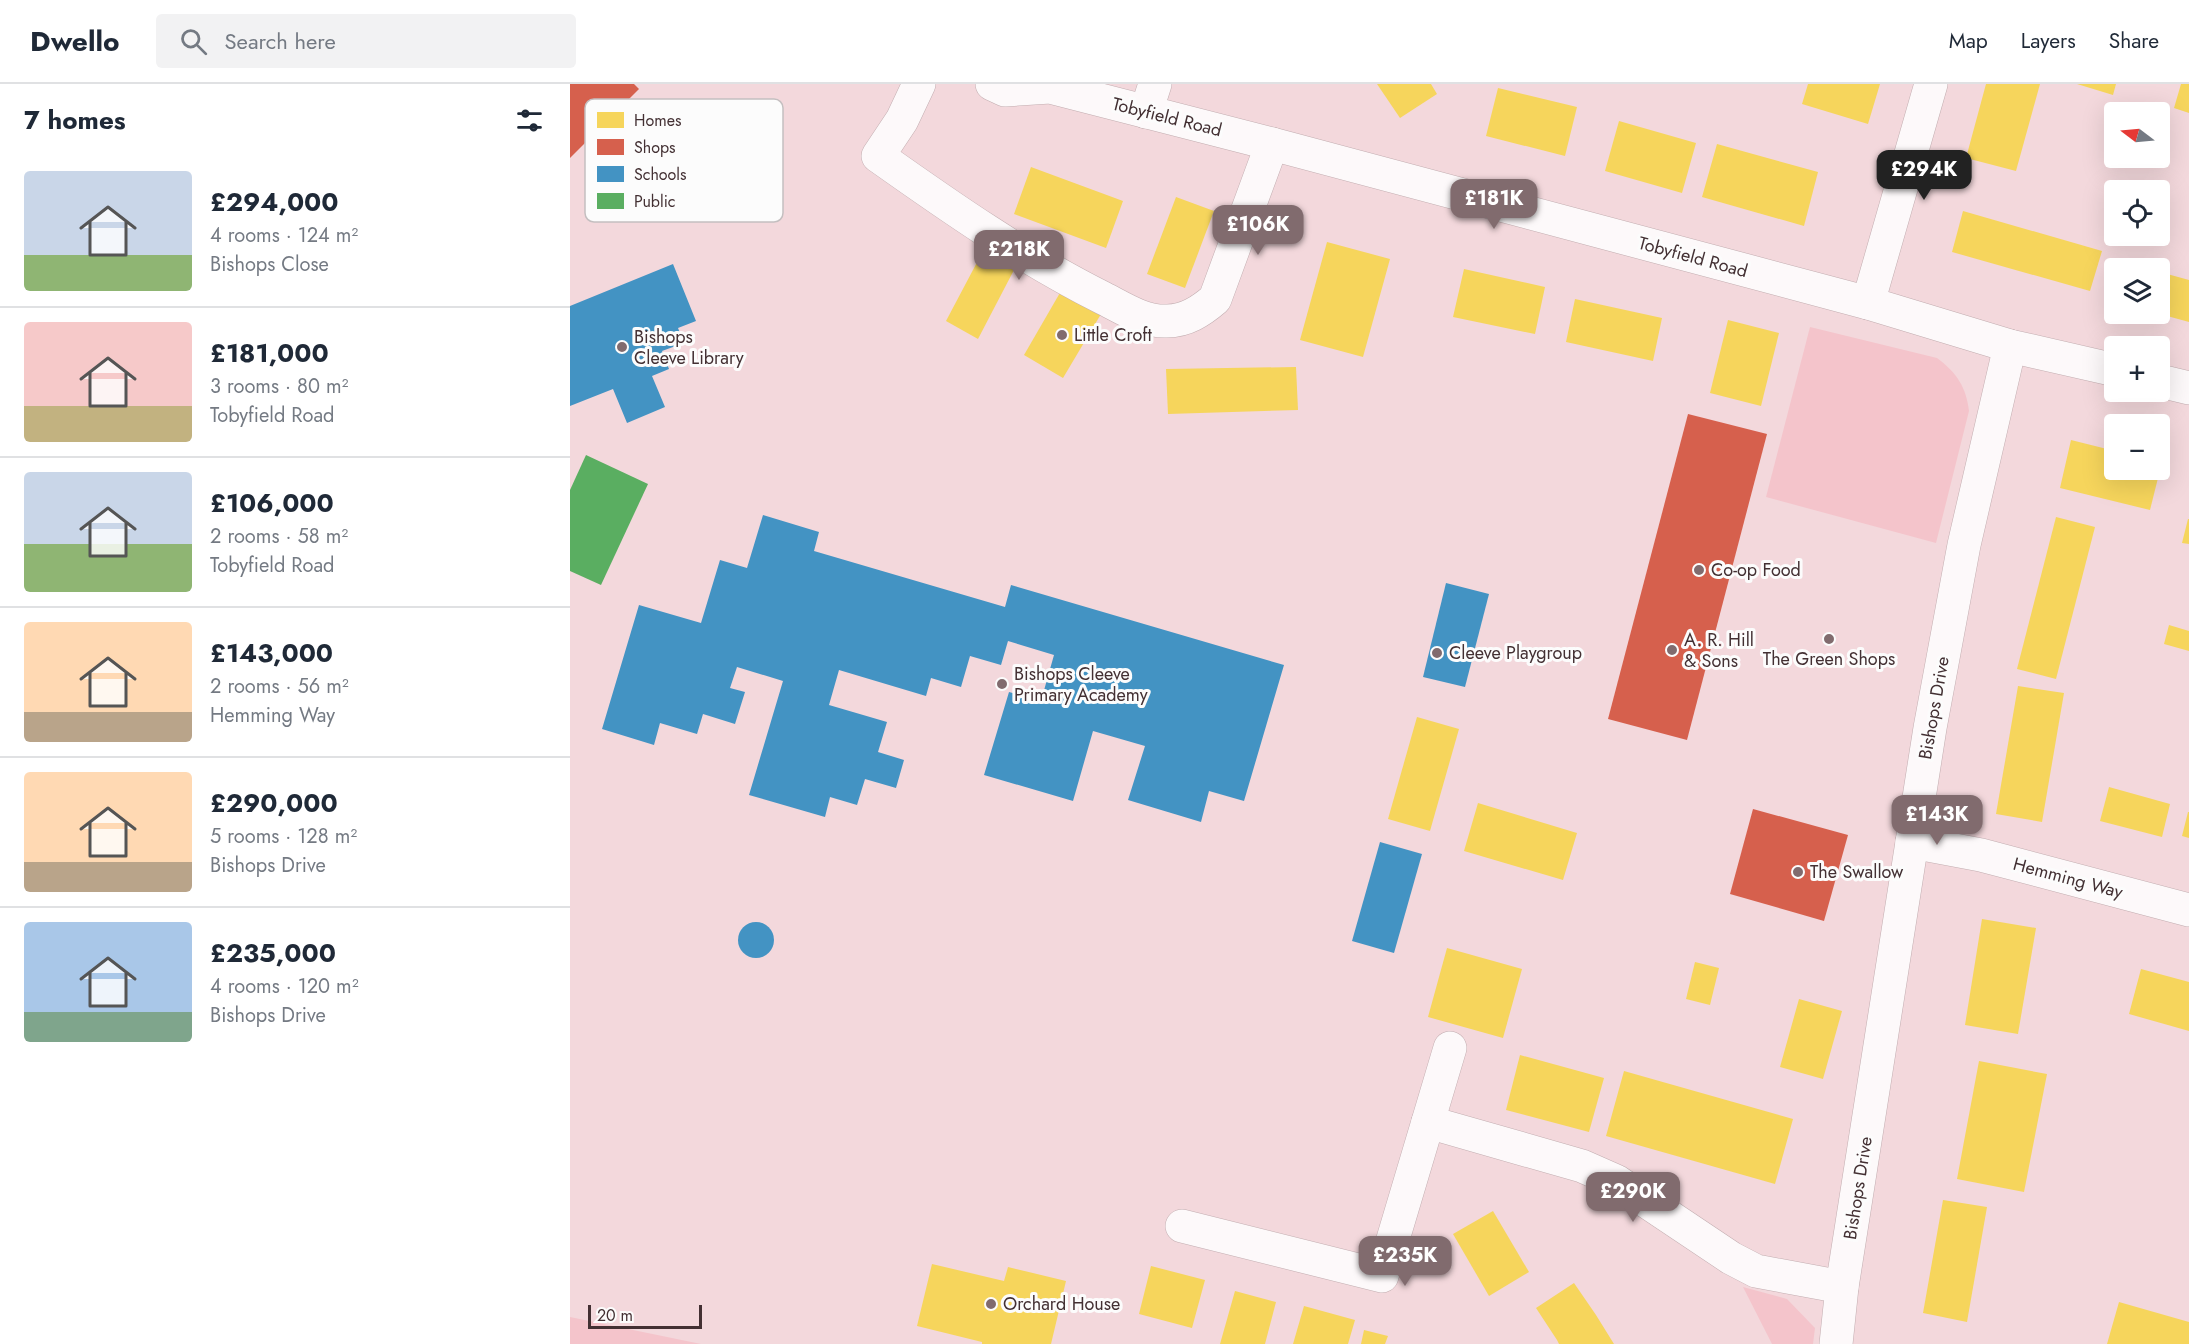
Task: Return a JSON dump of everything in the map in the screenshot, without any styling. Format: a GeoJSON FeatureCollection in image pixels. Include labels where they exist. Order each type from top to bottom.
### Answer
{"type":"FeatureCollection","features":[{"type":"Feature","properties":{"kind":"street"},"geometry":{"type":"LineString","coordinates":[[919,84],[902,120],[878,156],[967,219],[1068,281],[1144,318],[1167,321],[1187,318],[1200,311],[1215,298],[1272,144]]}},
{"type":"Feature","properties":{"kind":"street","name":"Tobyfield Road"},"geometry":{"type":"LineString","coordinates":[[992,84],[1005,90],[1050,87],[1151,98],[1272,144],[1868,303],[2010,346],[2104,367]]}},
{"type":"Feature","properties":{"kind":"street"},"geometry":{"type":"LineString","coordinates":[[1868,303],[1931,84]]}},
{"type":"Feature","properties":{"kind":"street","name":"Bishops Drive"},"geometry":{"type":"LineString","coordinates":[[1840,1343],[1842,1287],[1930,728],[1964,545],[2010,346]]}},
{"type":"Feature","properties":{"kind":"street"},"geometry":{"type":"LineString","coordinates":[[2170,383],[2189,388]]}},
{"type":"Feature","properties":{"kind":"street","name":"Hemming Way"},"geometry":{"type":"LineString","coordinates":[[1912,842],[1982,855],[2189,910]]}},
{"type":"Feature","properties":{"kind":"street"},"geometry":{"type":"LineString","coordinates":[[1182,1226],[1382,1276],[1450,1048]]}},
{"type":"Feature","properties":{"kind":"street"},"geometry":{"type":"LineString","coordinates":[[1428,1122],[1582,1166],[1616,1181],[1731,1258],[1756,1272],[1842,1287]]}},
{"type":"Feature","properties":{"kind":"shaded area"},"geometry":{"type":"Polygon","coordinates":[[[1810,327],[1937,358],[1959,381],[1966,395],[1969,411],[1936,543],[1766,497],[1810,327]]]}},
{"type":"Feature","properties":{"kind":"shaded area"},"geometry":{"type":"Polygon","coordinates":[[[1743,1287],[1787,1299],[1815,1328],[1813,1344],[1772,1344],[1743,1287]]]}},
{"type":"Feature","properties":{"kind":"shaded area"},"geometry":{"type":"Polygon","coordinates":[[[570,1317],[701,1344],[570,1344],[570,1317]]]}},
{"type":"Feature","properties":{"kind":"building: Homes"},"geometry":{"type":"Polygon","coordinates":[[[1377,84],[1431,84],[1437,94],[1400,118],[1377,84]]]}},
{"type":"Feature","properties":{"kind":"building: Homes"},"geometry":{"type":"Polygon","coordinates":[[[1808,84],[1880,84],[1868,124],[1802,104],[1808,84]]]}},
{"type":"Feature","properties":{"kind":"building: Homes"},"geometry":{"type":"Polygon","coordinates":[[[1986,84],[2040,84],[2016,171],[1966,158],[1986,84]]]}},
{"type":"Feature","properties":{"kind":"building: Homes"},"geometry":{"type":"Polygon","coordinates":[[[2077,84],[2116,84],[2113,95],[2077,84]]]}},
{"type":"Feature","properties":{"kind":"building: Homes"},"geometry":{"type":"Polygon","coordinates":[[[2181,84],[2189,84],[2189,113],[2174,108],[2181,84]]]}},
{"type":"Feature","properties":{"kind":"building: Homes"},"geometry":{"type":"Polygon","coordinates":[[[1498,88],[1577,107],[1565,156],[1486,136],[1498,88]]]}},
{"type":"Feature","properties":{"kind":"building: Homes"},"geometry":{"type":"Polygon","coordinates":[[[1619,121],[1696,143],[1682,193],[1605,171],[1619,121]]]}},
{"type":"Feature","properties":{"kind":"building: Homes"},"geometry":{"type":"Polygon","coordinates":[[[1717,144],[1818,172],[1804,226],[1702,197],[1717,144]]]}},
{"type":"Feature","properties":{"kind":"building: Homes"},"geometry":{"type":"Polygon","coordinates":[[[1031,167],[1123,201],[1106,248],[1014,214],[1031,167]]]}},
{"type":"Feature","properties":{"kind":"building: Homes"},"geometry":{"type":"Polygon","coordinates":[[[1176,197],[1214,211],[1185,288],[1147,274],[1176,197]]]}},
{"type":"Feature","properties":{"kind":"building: Homes"},"geometry":{"type":"Polygon","coordinates":[[[1963,211],[2102,251],[2090,291],[1952,252],[1963,211]]]}},
{"type":"Feature","properties":{"kind":"building: Homes"},"geometry":{"type":"Polygon","coordinates":[[[1327,242],[1390,259],[1363,357],[1300,340],[1327,242]]]}},
{"type":"Feature","properties":{"kind":"building: Homes"},"geometry":{"type":"Polygon","coordinates":[[[983,251],[1015,268],[978,339],[946,321],[983,251]]]}},
{"type":"Feature","properties":{"kind":"building: Homes"},"geometry":{"type":"Polygon","coordinates":[[[1464,269],[1545,287],[1535,334],[1453,317],[1464,269]]]}},
{"type":"Feature","properties":{"kind":"building: Homes"},"geometry":{"type":"Polygon","coordinates":[[[2170,275],[2189,280],[2189,322],[2170,317],[2170,275]]]}},
{"type":"Feature","properties":{"kind":"building: Homes","name":"Little Croft"},"geometry":{"type":"Polygon","coordinates":[[[1061,291],[1101,314],[1063,378],[1024,355],[1061,291]]]}},
{"type":"Feature","properties":{"kind":"building: Homes"},"geometry":{"type":"Polygon","coordinates":[[[1575,299],[1662,318],[1653,361],[1566,342],[1575,299]]]}},
{"type":"Feature","properties":{"kind":"building: Homes"},"geometry":{"type":"Polygon","coordinates":[[[1728,320],[1779,333],[1761,406],[1710,393],[1728,320]]]}},
{"type":"Feature","properties":{"kind":"building: Homes"},"geometry":{"type":"Polygon","coordinates":[[[1296,367],[1298,410],[1168,414],[1166,369],[1296,367]]]}},
{"type":"Feature","properties":{"kind":"building: Homes"},"geometry":{"type":"Polygon","coordinates":[[[2071,440],[2104,448],[2104,480],[2158,480],[2150,510],[2060,488],[2071,440]]]}},
{"type":"Feature","properties":{"kind":"building: Homes"},"geometry":{"type":"Polygon","coordinates":[[[2056,517],[2095,527],[2056,679],[2017,669],[2056,517]]]}},
{"type":"Feature","properties":{"kind":"building: Homes"},"geometry":{"type":"Polygon","coordinates":[[[2189,519],[2189,544],[2182,543],[2189,519]]]}},
{"type":"Feature","properties":{"kind":"building: Homes"},"geometry":{"type":"Polygon","coordinates":[[[2169,625],[2189,631],[2189,651],[2164,644],[2169,625]]]}},
{"type":"Feature","properties":{"kind":"building: Homes"},"geometry":{"type":"Polygon","coordinates":[[[2018,686],[2064,693],[2042,822],[1996,814],[2018,686]]]}},
{"type":"Feature","properties":{"kind":"building: Homes"},"geometry":{"type":"Polygon","coordinates":[[[1417,717],[1459,729],[1430,831],[1388,819],[1417,717]]]}},
{"type":"Feature","properties":{"kind":"building: Homes"},"geometry":{"type":"Polygon","coordinates":[[[2109,787],[2170,804],[2162,837],[2100,821],[2109,787]]]}},
{"type":"Feature","properties":{"kind":"building: Homes"},"geometry":{"type":"Polygon","coordinates":[[[1478,803],[1577,833],[1563,880],[1464,851],[1478,803]]]}},
{"type":"Feature","properties":{"kind":"building: Homes"},"geometry":{"type":"Polygon","coordinates":[[[2189,812],[2189,838],[2182,836],[2189,812]]]}},
{"type":"Feature","properties":{"kind":"building: Homes"},"geometry":{"type":"Polygon","coordinates":[[[1982,919],[2036,928],[2018,1034],[1965,1025],[1982,919]]]}},
{"type":"Feature","properties":{"kind":"building: Homes"},"geometry":{"type":"Polygon","coordinates":[[[1447,948],[1522,969],[1503,1038],[1428,1017],[1447,948]]]}},
{"type":"Feature","properties":{"kind":"building: Homes"},"geometry":{"type":"Polygon","coordinates":[[[1695,962],[1719,968],[1710,1005],[1686,999],[1695,962]]]}},
{"type":"Feature","properties":{"kind":"building: Homes"},"geometry":{"type":"Polygon","coordinates":[[[2141,969],[2189,982],[2189,1031],[2129,1014],[2141,969]]]}},
{"type":"Feature","properties":{"kind":"building: Homes"},"geometry":{"type":"Polygon","coordinates":[[[1799,999],[1842,1011],[1823,1079],[1780,1067],[1799,999]]]}},
{"type":"Feature","properties":{"kind":"building: Homes"},"geometry":{"type":"Polygon","coordinates":[[[1520,1055],[1604,1078],[1589,1132],[1506,1110],[1520,1055]]]}},
{"type":"Feature","properties":{"kind":"building: Homes"},"geometry":{"type":"Polygon","coordinates":[[[1979,1061],[2047,1074],[2024,1192],[1957,1179],[1979,1061]]]}},
{"type":"Feature","properties":{"kind":"building: Homes"},"geometry":{"type":"Polygon","coordinates":[[[1624,1071],[1793,1119],[1775,1184],[1606,1136],[1624,1071]]]}},
{"type":"Feature","properties":{"kind":"building: Homes"},"geometry":{"type":"Polygon","coordinates":[[[1943,1200],[1987,1207],[1967,1322],[1923,1313],[1943,1200]]]}},
{"type":"Feature","properties":{"kind":"building: Homes"},"geometry":{"type":"Polygon","coordinates":[[[1493,1211],[1529,1272],[1489,1296],[1453,1234],[1493,1211]]]}},
{"type":"Feature","properties":{"kind":"building: Homes","name":"Orchard House"},"geometry":{"type":"Polygon","coordinates":[[[932,1264],[1004,1281],[1008,1267],[1066,1281],[1051,1344],[982,1344],[982,1342],[917,1326],[932,1264]]]}},
{"type":"Feature","properties":{"kind":"building: Homes"},"geometry":{"type":"Polygon","coordinates":[[[1151,1266],[1205,1280],[1192,1328],[1139,1314],[1151,1266]]]}},
{"type":"Feature","properties":{"kind":"building: Homes"},"geometry":{"type":"Polygon","coordinates":[[[1574,1283],[1614,1344],[1559,1344],[1536,1308],[1574,1283]]]}},
{"type":"Feature","properties":{"kind":"building: Homes"},"geometry":{"type":"Polygon","coordinates":[[[1235,1291],[1276,1302],[1265,1344],[1220,1344],[1235,1291]]]}},
{"type":"Feature","properties":{"kind":"building: Homes"},"geometry":{"type":"Polygon","coordinates":[[[2119,1302],[2189,1322],[2189,1344],[2107,1344],[2119,1302]]]}},
{"type":"Feature","properties":{"kind":"building: Homes"},"geometry":{"type":"Polygon","coordinates":[[[1304,1306],[1355,1320],[1348,1344],[1293,1344],[1304,1306]]]}},
{"type":"Feature","properties":{"kind":"building: Homes"},"geometry":{"type":"Polygon","coordinates":[[[1364,1330],[1388,1336],[1385,1344],[1361,1344],[1364,1330]]]}},
{"type":"Feature","properties":{"kind":"building: Shops"},"geometry":{"type":"Polygon","coordinates":[[[570,84],[634,84],[639,89],[629,99],[585,99],[585,143],[570,158],[570,84]]]}},
{"type":"Feature","properties":{"kind":"building: Shops"},"geometry":{"type":"Polygon","coordinates":[[[1688,414],[1767,434],[1687,740],[1608,719],[1688,414]]]}},
{"type":"Feature","properties":{"kind":"building: Shops"},"geometry":{"type":"Polygon","coordinates":[[[1753,809],[1848,835],[1824,921],[1730,894],[1753,809]]]}},
{"type":"Feature","properties":{"kind":"building: Schools","name":"Bishops Cleeve Library"},"geometry":{"type":"Polygon","coordinates":[[[673,264],[696,321],[678,328],[684,343],[662,351],[669,369],[652,376],[665,407],[627,423],[613,389],[570,406],[570,306],[673,264]]]}},
{"type":"Feature","properties":{"kind":"building: Schools"},"geometry":{"type":"Polygon","coordinates":[[[763,515],[819,532],[814,551],[1005,607],[1011,585],[1284,665],[1244,801],[1209,791],[1201,822],[1128,800],[1145,746],[1093,731],[1073,801],[984,775],[1009,692],[1041,701],[1054,655],[1008,641],[1001,665],[970,656],[961,687],[931,678],[926,696],[839,670],[829,705],[887,722],[878,752],[904,760],[896,788],[865,779],[857,805],[830,797],[825,817],[749,795],[783,681],[737,667],[730,688],[745,692],[735,724],[703,714],[697,734],[660,723],[654,745],[602,729],[639,605],[701,623],[720,560],[747,568],[763,515]]]}},
{"type":"Feature","properties":{"kind":"building: Schools"},"geometry":{"type":"Polygon","coordinates":[[[1446,583],[1489,594],[1465,687],[1423,677],[1446,583]]]}},
{"type":"Feature","properties":{"kind":"building: Schools"},"geometry":{"type":"Polygon","coordinates":[[[1380,842],[1422,854],[1394,953],[1352,941],[1380,842]]]}},
{"type":"Feature","properties":{"kind":"building: Schools"},"geometry":{"type":"Polygon","coordinates":[[[756,922],[769,927],[774,940],[769,953],[756,958],[743,953],[738,940],[743,927],[756,922]]]}},
{"type":"Feature","properties":{"kind":"building: Public"},"geometry":{"type":"Polygon","coordinates":[[[586,455],[648,484],[601,585],[570,571],[570,490],[586,455]]]}},
{"type":"Feature","properties":{"kind":"place","name":"Little Croft"},"geometry":{"type":"Point","coordinates":[1062,335]}},
{"type":"Feature","properties":{"kind":"place","name":"Bishops Cleeve Library"},"geometry":{"type":"Point","coordinates":[622,347]}},
{"type":"Feature","properties":{"kind":"place","name":"Co-op Food"},"geometry":{"type":"Point","coordinates":[1699,570]}},
{"type":"Feature","properties":{"kind":"place","name":"The Green Shops"},"geometry":{"type":"Point","coordinates":[1829,639]}},
{"type":"Feature","properties":{"kind":"place","name":"A. R. Hill & Sons"},"geometry":{"type":"Point","coordinates":[1672,650]}},
{"type":"Feature","properties":{"kind":"place","name":"Cleeve Playgroup"},"geometry":{"type":"Point","coordinates":[1437,653]}},
{"type":"Feature","properties":{"kind":"place","name":"Bishops Cleeve Primary Academy"},"geometry":{"type":"Point","coordinates":[1002,684]}},
{"type":"Feature","properties":{"kind":"place","name":"The Swallow"},"geometry":{"type":"Point","coordinates":[1798,872]}},
{"type":"Feature","properties":{"kind":"place","name":"Orchard House"},"geometry":{"type":"Point","coordinates":[991,1304]}}]}
